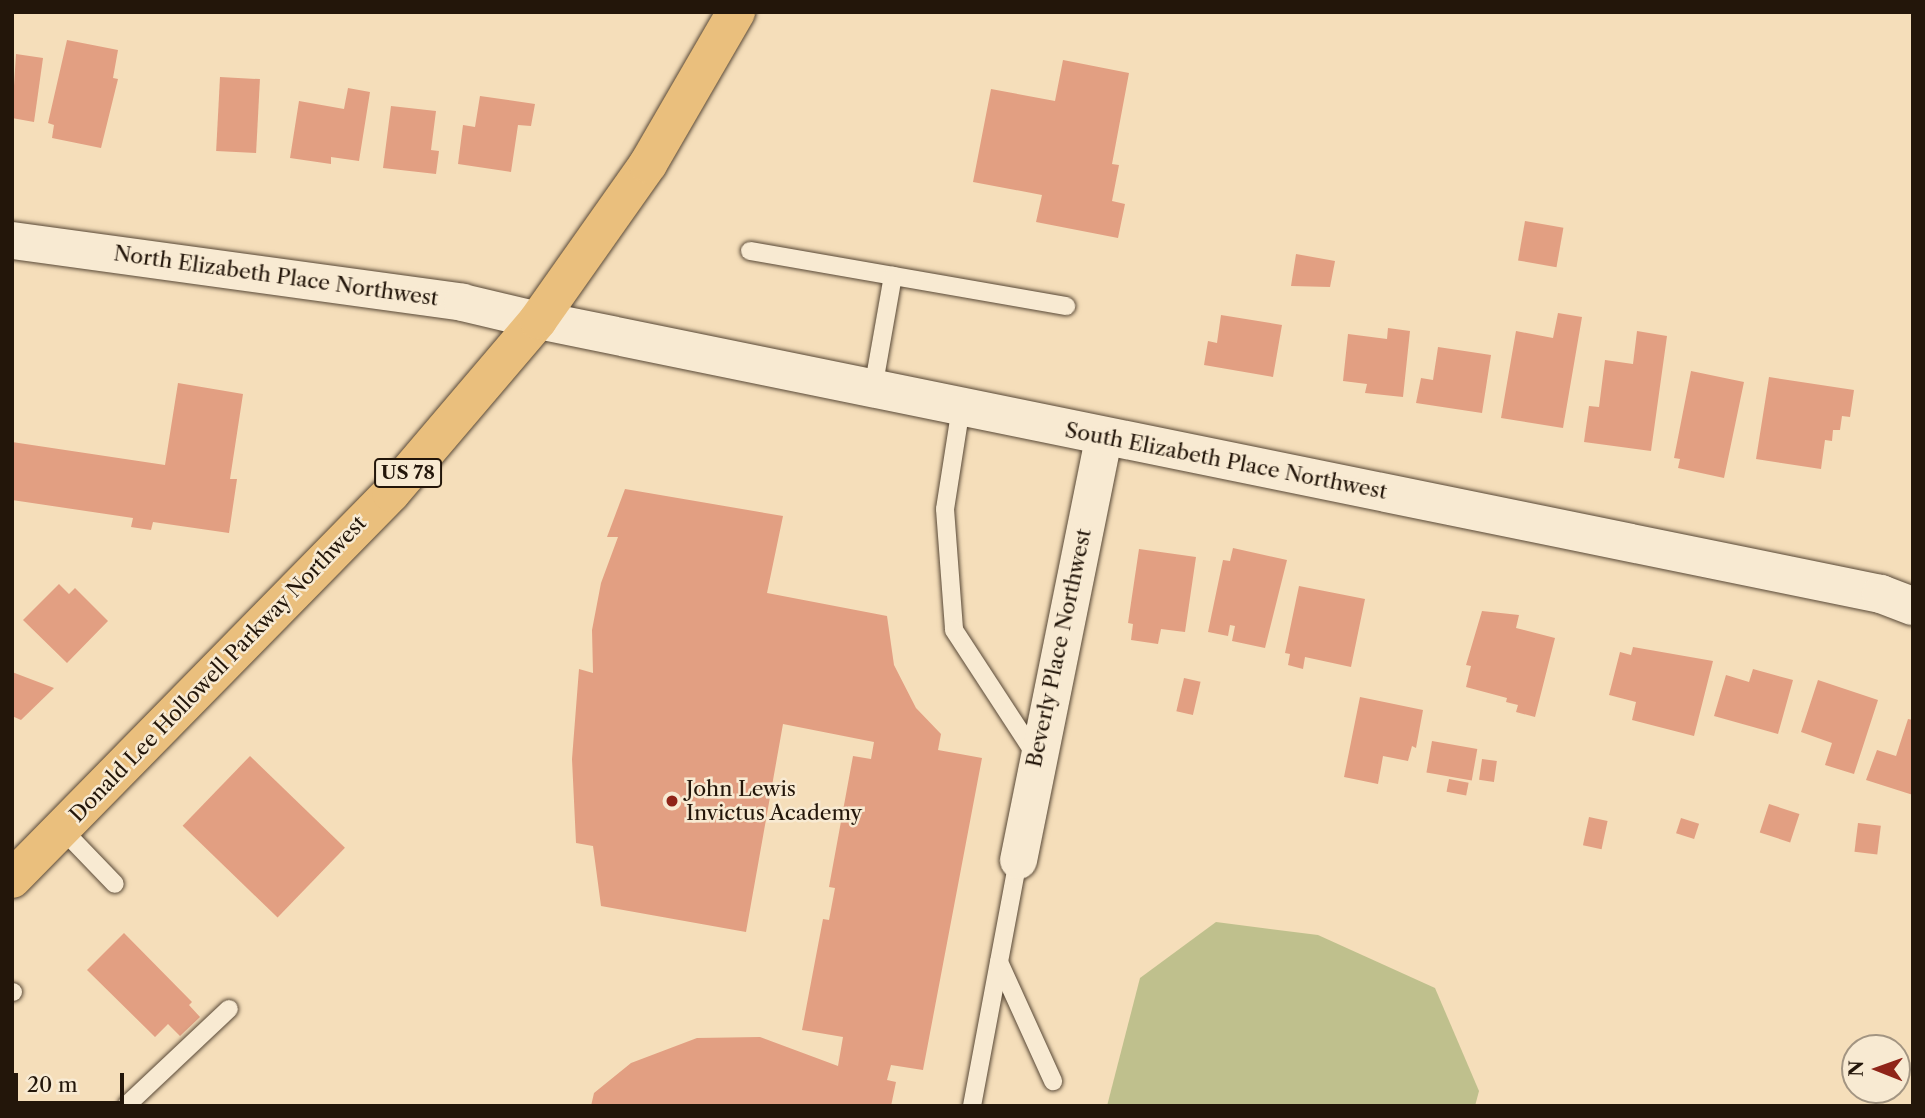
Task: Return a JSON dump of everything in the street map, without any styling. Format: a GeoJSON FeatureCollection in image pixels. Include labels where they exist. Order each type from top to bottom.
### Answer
{"type":"FeatureCollection","features":[{"type":"Feature","properties":{"kind":"main road","name":"Donald Lee Hollowell Parkway Northwest"},"geometry":{"type":"LineString","coordinates":[[12,879],[391,493],[538,320],[648,164],[736,12]]}},
{"type":"Feature","properties":{"kind":"street","name":"North Elizabeth Place Northwest"},"geometry":{"type":"LineString","coordinates":[[12,240],[462,302],[538,320]]}},
{"type":"Feature","properties":{"kind":"street","name":"South Elizabeth Place Northwest"},"geometry":{"type":"LineString","coordinates":[[538,320],[1881,594],[1913,606]]}},
{"type":"Feature","properties":{"kind":"street","name":"Beverly Place Northwest"},"geometry":{"type":"LineString","coordinates":[[1018,860],[1036,756],[1103,437]]}},
{"type":"Feature","properties":{"kind":"lane"},"geometry":{"type":"LineString","coordinates":[[750,251],[1066,306]]}},
{"type":"Feature","properties":{"kind":"lane"},"geometry":{"type":"LineString","coordinates":[[873,389],[893,276]]}},
{"type":"Feature","properties":{"kind":"lane"},"geometry":{"type":"LineString","coordinates":[[961,407],[945,509],[954,630],[1036,756]]}},
{"type":"Feature","properties":{"kind":"lane"},"geometry":{"type":"LineString","coordinates":[[62,829],[115,884]]}},
{"type":"Feature","properties":{"kind":"lane"},"geometry":{"type":"LineString","coordinates":[[972,1106],[1018,860]]}},
{"type":"Feature","properties":{"kind":"lane"},"geometry":{"type":"LineString","coordinates":[[999,962],[1054,1081]]}},
{"type":"Feature","properties":{"kind":"lane"},"geometry":{"type":"LineString","coordinates":[[127,1105],[229,1009]]}},
{"type":"Feature","properties":{"kind":"green space"},"geometry":{"type":"Polygon","coordinates":[[[1216,922],[1318,935],[1435,988],[1479,1091],[1475,1106],[1107,1106],[1140,978],[1216,922]]]}},
{"type":"Feature","properties":{"kind":"building"},"geometry":{"type":"Polygon","coordinates":[[[67,40],[118,50],[113,78],[118,79],[101,148],[52,138],[54,125],[48,123],[67,40]]]}},
{"type":"Feature","properties":{"kind":"building"},"geometry":{"type":"Polygon","coordinates":[[[16,54],[43,58],[34,122],[12,118],[16,54]]]}},
{"type":"Feature","properties":{"kind":"building"},"geometry":{"type":"Polygon","coordinates":[[[1063,60],[1129,73],[1112,164],[1119,165],[1112,201],[1125,204],[1118,238],[1036,222],[1042,195],[973,182],[991,89],[1055,101],[1063,60]]]}},
{"type":"Feature","properties":{"kind":"building"},"geometry":{"type":"Polygon","coordinates":[[[220,77],[260,79],[256,153],[216,151],[220,77]]]}},
{"type":"Feature","properties":{"kind":"building"},"geometry":{"type":"Polygon","coordinates":[[[348,88],[370,92],[359,161],[331,157],[331,164],[290,158],[299,101],[344,109],[348,88]]]}},
{"type":"Feature","properties":{"kind":"building"},"geometry":{"type":"Polygon","coordinates":[[[480,96],[535,104],[531,126],[518,125],[511,172],[458,164],[463,125],[475,127],[480,96]]]}},
{"type":"Feature","properties":{"kind":"building"},"geometry":{"type":"Polygon","coordinates":[[[391,106],[436,111],[431,150],[439,151],[436,174],[383,168],[391,106]]]}},
{"type":"Feature","properties":{"kind":"building"},"geometry":{"type":"Polygon","coordinates":[[[1525,221],[1563,228],[1556,267],[1518,260],[1525,221]]]}},
{"type":"Feature","properties":{"kind":"building"},"geometry":{"type":"Polygon","coordinates":[[[1296,254],[1335,261],[1330,287],[1291,286],[1296,254]]]}},
{"type":"Feature","properties":{"kind":"building"},"geometry":{"type":"Polygon","coordinates":[[[1558,313],[1582,317],[1563,428],[1501,418],[1516,331],[1553,338],[1558,313]]]}},
{"type":"Feature","properties":{"kind":"building"},"geometry":{"type":"Polygon","coordinates":[[[1221,315],[1282,325],[1273,377],[1204,365],[1208,341],[1217,343],[1221,315]]]}},
{"type":"Feature","properties":{"kind":"building"},"geometry":{"type":"Polygon","coordinates":[[[1388,328],[1410,331],[1403,397],[1365,393],[1367,384],[1343,381],[1348,334],[1387,339],[1388,328]]]}},
{"type":"Feature","properties":{"kind":"building"},"geometry":{"type":"Polygon","coordinates":[[[1637,331],[1667,336],[1651,451],[1584,442],[1589,406],[1599,407],[1605,360],[1633,364],[1637,331]]]}},
{"type":"Feature","properties":{"kind":"building"},"geometry":{"type":"Polygon","coordinates":[[[1438,347],[1491,355],[1482,413],[1416,403],[1421,378],[1433,380],[1438,347]]]}},
{"type":"Feature","properties":{"kind":"building"},"geometry":{"type":"Polygon","coordinates":[[[1691,371],[1744,382],[1724,478],[1678,468],[1680,459],[1674,458],[1691,371]]]}},
{"type":"Feature","properties":{"kind":"building"},"geometry":{"type":"Polygon","coordinates":[[[1769,377],[1854,390],[1850,417],[1842,416],[1840,430],[1833,430],[1832,441],[1825,440],[1821,469],[1756,459],[1769,377]]]}},
{"type":"Feature","properties":{"kind":"building"},"geometry":{"type":"Polygon","coordinates":[[[178,383],[243,394],[230,479],[237,479],[229,533],[153,522],[151,530],[131,527],[133,518],[12,500],[12,442],[165,465],[178,383]]]}},
{"type":"Feature","properties":{"kind":"building","name":"John Lewis Invictus Academy"},"geometry":{"type":"Polygon","coordinates":[[[625,489],[783,516],[767,593],[887,616],[894,665],[916,708],[941,734],[938,750],[982,758],[923,1070],[891,1065],[887,1080],[896,1082],[891,1106],[591,1106],[594,1093],[631,1063],[697,1038],[760,1037],[838,1066],[843,1037],[802,1030],[823,919],[829,920],[835,888],[829,887],[853,756],[871,759],[874,742],[783,724],[746,932],[601,906],[593,846],[576,843],[572,759],[579,669],[593,673],[592,630],[601,583],[618,537],[607,537],[625,489]]]}},
{"type":"Feature","properties":{"kind":"building"},"geometry":{"type":"Polygon","coordinates":[[[1233,548],[1287,560],[1265,648],[1232,641],[1235,626],[1230,625],[1228,636],[1208,632],[1223,560],[1230,561],[1233,548]]]}},
{"type":"Feature","properties":{"kind":"building"},"geometry":{"type":"Polygon","coordinates":[[[1139,549],[1196,557],[1185,632],[1161,629],[1158,644],[1131,640],[1133,624],[1128,623],[1139,549]]]}},
{"type":"Feature","properties":{"kind":"building"},"geometry":{"type":"Polygon","coordinates":[[[59,584],[69,594],[75,588],[108,621],[67,663],[23,620],[59,584]]]}},
{"type":"Feature","properties":{"kind":"building"},"geometry":{"type":"Polygon","coordinates":[[[1299,586],[1365,599],[1351,667],[1305,657],[1303,669],[1288,665],[1290,654],[1285,653],[1299,586]]]}},
{"type":"Feature","properties":{"kind":"building"},"geometry":{"type":"Polygon","coordinates":[[[1482,611],[1519,615],[1516,628],[1555,638],[1535,717],[1516,712],[1518,705],[1506,702],[1507,698],[1466,687],[1471,666],[1466,665],[1482,611]]]}},
{"type":"Feature","properties":{"kind":"building"},"geometry":{"type":"Polygon","coordinates":[[[1633,647],[1713,661],[1694,736],[1632,720],[1636,702],[1609,695],[1620,652],[1631,655],[1633,647]]]}},
{"type":"Feature","properties":{"kind":"building"},"geometry":{"type":"Polygon","coordinates":[[[1753,669],[1793,680],[1778,734],[1714,716],[1726,675],[1749,682],[1753,669]]]}},
{"type":"Feature","properties":{"kind":"building"},"geometry":{"type":"Polygon","coordinates":[[[12,672],[54,688],[21,720],[12,716],[12,672]]]}},
{"type":"Feature","properties":{"kind":"building"},"geometry":{"type":"Polygon","coordinates":[[[1184,678],[1201,682],[1193,715],[1176,711],[1184,678]]]}},
{"type":"Feature","properties":{"kind":"building"},"geometry":{"type":"Polygon","coordinates":[[[1818,680],[1878,700],[1854,774],[1825,765],[1832,743],[1801,732],[1818,680]]]}},
{"type":"Feature","properties":{"kind":"building"},"geometry":{"type":"Polygon","coordinates":[[[1360,697],[1423,710],[1416,748],[1412,746],[1408,761],[1383,756],[1378,784],[1344,777],[1360,697]]]}},
{"type":"Feature","properties":{"kind":"building"},"geometry":{"type":"Polygon","coordinates":[[[1908,719],[1913,720],[1913,795],[1866,780],[1877,750],[1896,756],[1908,719]]]}},
{"type":"Feature","properties":{"kind":"building"},"geometry":{"type":"Polygon","coordinates":[[[1432,741],[1477,749],[1472,781],[1426,773],[1432,741]]]}},
{"type":"Feature","properties":{"kind":"building"},"geometry":{"type":"Polygon","coordinates":[[[250,756],[345,848],[278,917],[183,826],[250,756]]]}},
{"type":"Feature","properties":{"kind":"building"},"geometry":{"type":"Polygon","coordinates":[[[1482,759],[1497,761],[1494,782],[1479,780],[1482,759]]]}},
{"type":"Feature","properties":{"kind":"building"},"geometry":{"type":"Polygon","coordinates":[[[1449,779],[1469,783],[1466,796],[1447,792],[1449,779]]]}},
{"type":"Feature","properties":{"kind":"building"},"geometry":{"type":"Polygon","coordinates":[[[1769,804],[1799,814],[1790,842],[1760,833],[1769,804]]]}},
{"type":"Feature","properties":{"kind":"building"},"geometry":{"type":"Polygon","coordinates":[[[1589,817],[1608,821],[1602,849],[1583,845],[1589,817]]]}},
{"type":"Feature","properties":{"kind":"building"},"geometry":{"type":"Polygon","coordinates":[[[1681,818],[1699,824],[1694,839],[1676,833],[1681,818]]]}},
{"type":"Feature","properties":{"kind":"building"},"geometry":{"type":"Polygon","coordinates":[[[1858,823],[1881,826],[1877,855],[1854,852],[1858,823]]]}},
{"type":"Feature","properties":{"kind":"building"},"geometry":{"type":"Polygon","coordinates":[[[124,933],[192,1002],[189,1005],[200,1017],[180,1036],[168,1024],[155,1037],[87,970],[124,933]]]}},
{"type":"Feature","properties":{"kind":"place","name":"John Lewis Invictus Academy"},"geometry":{"type":"Point","coordinates":[672,801]}}]}
